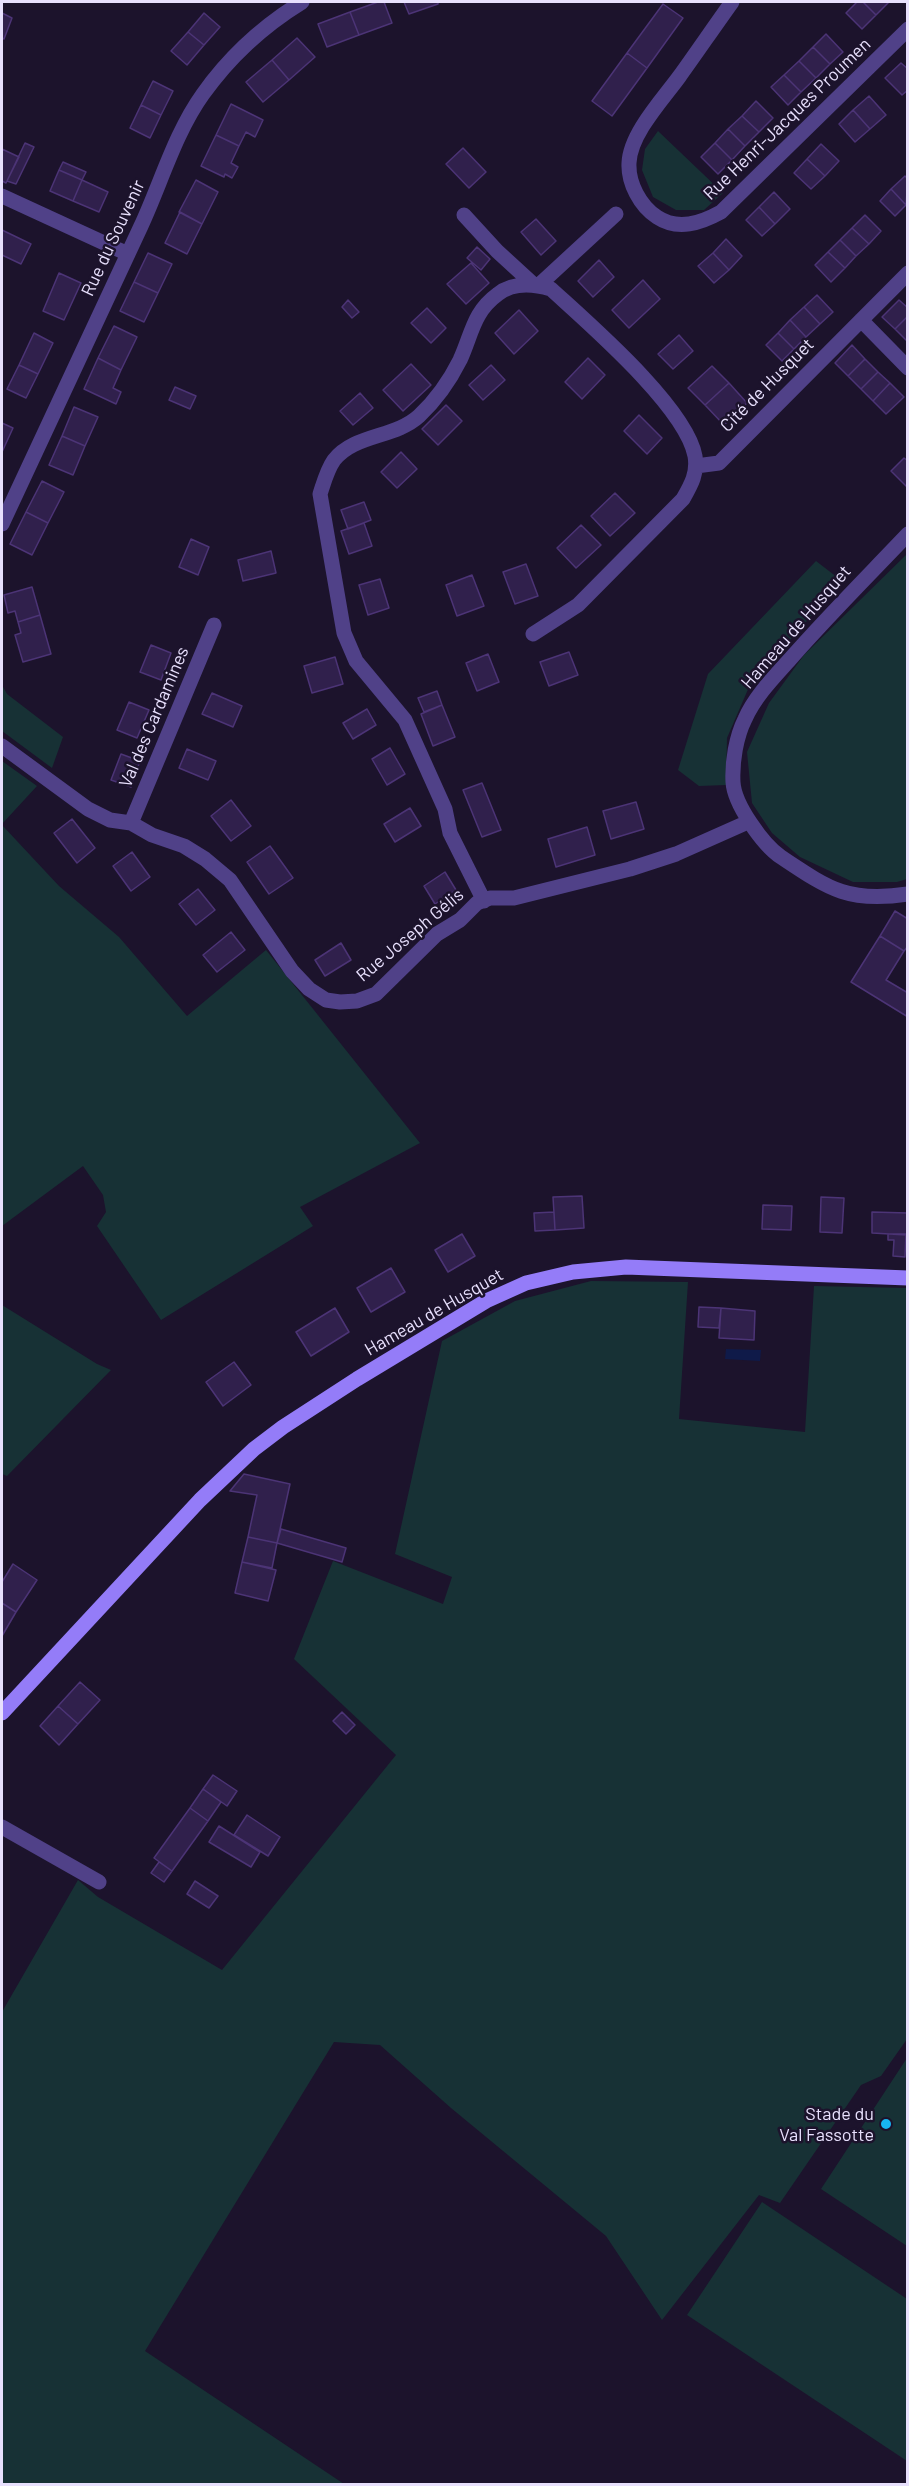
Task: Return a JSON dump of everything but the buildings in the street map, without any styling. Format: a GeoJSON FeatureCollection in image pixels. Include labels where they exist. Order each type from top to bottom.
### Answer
{"type":"FeatureCollection","features":[{"type":"Feature","properties":{"kind":"street","name":"Rue du Souvenir"},"geometry":{"type":"LineString","coordinates":[[2,524],[128,254],[178,140],[202,96],[228,62],[256,34],[302,2]]}},
{"type":"Feature","properties":{"kind":"street","name":"Rue Henri-Jacques Proumen"},"geometry":{"type":"LineString","coordinates":[[732,2],[643,126],[629,160],[630,179],[638,195],[648,211],[666,223],[686,225],[705,221],[721,212],[908,29]]}},
{"type":"Feature","properties":{"kind":"street"},"geometry":{"type":"LineString","coordinates":[[2,196],[128,254]]}},
{"type":"Feature","properties":{"kind":"street"},"geometry":{"type":"LineString","coordinates":[[464,214],[497,251],[536,284],[551,289],[638,370],[689,438],[695,454],[696,466],[693,481],[683,499],[578,605],[533,634]]}},
{"type":"Feature","properties":{"kind":"street"},"geometry":{"type":"LineString","coordinates":[[483,900],[450,833],[446,809],[405,720],[356,661],[344,633],[320,494],[330,467],[342,451],[360,442],[395,431],[417,417],[435,398],[460,360],[482,308],[500,292],[536,284],[616,214]]}},
{"type":"Feature","properties":{"kind":"street","name":"Cité de Husquet"},"geometry":{"type":"LineString","coordinates":[[696,466],[719,463],[908,273]]}},
{"type":"Feature","properties":{"kind":"street"},"geometry":{"type":"LineString","coordinates":[[861,320],[908,368]]}},
{"type":"Feature","properties":{"kind":"street","name":"Hameau de Husquet"},"geometry":{"type":"LineString","coordinates":[[908,534],[771,680],[745,718],[736,748],[733,784],[748,822],[773,852],[834,890],[869,898],[908,894]]}},
{"type":"Feature","properties":{"kind":"street","name":"Val des Cardamines"},"geometry":{"type":"LineString","coordinates":[[131,823],[214,625]]}},
{"type":"Feature","properties":{"kind":"street","name":"Rue Joseph Gélis"},"geometry":{"type":"LineString","coordinates":[[2,746],[88,809],[110,820],[131,823],[152,835],[184,846],[230,880],[292,971],[309,989],[326,1000],[357,1001],[376,994],[437,934],[460,920],[483,900],[514,898],[630,869],[676,854],[748,822]]}},
{"type":"Feature","properties":{"kind":"street","name":"Hameau de Husquet"},"geometry":{"type":"LineString","coordinates":[[2,1713],[200,1500],[254,1449],[283,1427],[486,1301],[526,1283],[573,1272],[627,1267],[908,1278]]}},
{"type":"Feature","properties":{"kind":"street"},"geometry":{"type":"LineString","coordinates":[[2,1827],[99,1882]]}},
{"type":"Feature","properties":{"kind":"green space"},"geometry":{"type":"Polygon","coordinates":[[[658,131],[723,193],[704,210],[676,210],[653,197],[642,170],[645,149],[658,131]]]}},
{"type":"Feature","properties":{"kind":"green space"},"geometry":{"type":"Polygon","coordinates":[[[907,554],[907,879],[897,882],[853,882],[800,857],[772,833],[752,803],[747,752],[769,703],[804,655],[907,554]]]}},
{"type":"Feature","properties":{"kind":"green space"},"geometry":{"type":"Polygon","coordinates":[[[816,561],[842,581],[749,687],[727,738],[726,785],[699,786],[678,770],[708,674],[816,561]]]}},
{"type":"Feature","properties":{"kind":"green space"},"geometry":{"type":"Polygon","coordinates":[[[2,685],[7,694],[63,737],[52,768],[2,731],[2,685]]]}},
{"type":"Feature","properties":{"kind":"green space"},"geometry":{"type":"Polygon","coordinates":[[[2,761],[37,786],[2,824],[2,761]]]}},
{"type":"Feature","properties":{"kind":"green space"},"geometry":{"type":"Polygon","coordinates":[[[2,825],[59,886],[119,937],[187,1016],[266,950],[420,1143],[300,1207],[313,1226],[161,1320],[97,1226],[106,1212],[103,1195],[83,1166],[2,1226],[2,825]]]}},
{"type":"Feature","properties":{"kind":"green space"},"geometry":{"type":"Polygon","coordinates":[[[591,1281],[688,1282],[679,1419],[805,1432],[814,1286],[907,1288],[907,2039],[881,2076],[861,2085],[780,2203],[759,2195],[662,2320],[606,2236],[451,2108],[380,2045],[334,2042],[145,2351],[344,2484],[2,2484],[2,2012],[78,1880],[98,1897],[222,1970],[396,1755],[294,1659],[333,1561],[443,1604],[452,1577],[395,1554],[442,1341],[515,1301],[591,1281]]]}},
{"type":"Feature","properties":{"kind":"green space"},"geometry":{"type":"Polygon","coordinates":[[[2,1305],[97,1364],[111,1370],[7,1476],[2,1474],[2,1305]]]}},
{"type":"Feature","properties":{"kind":"green space","name":"Stade du Val Fassotte"},"geometry":{"type":"Polygon","coordinates":[[[907,2058],[908,2246],[821,2189],[907,2058]]]}},
{"type":"Feature","properties":{"kind":"green space"},"geometry":{"type":"Polygon","coordinates":[[[762,2202],[907,2299],[907,2461],[687,2315],[762,2202]]]}},
{"type":"Feature","properties":{"kind":"water"},"geometry":{"type":"Polygon","coordinates":[[[726,1349],[761,1350],[760,1361],[725,1359],[726,1349]]]}},
{"type":"Feature","properties":{"kind":"place","name":"Stade du Val Fassotte"},"geometry":{"type":"Point","coordinates":[886,2124]}}]}
